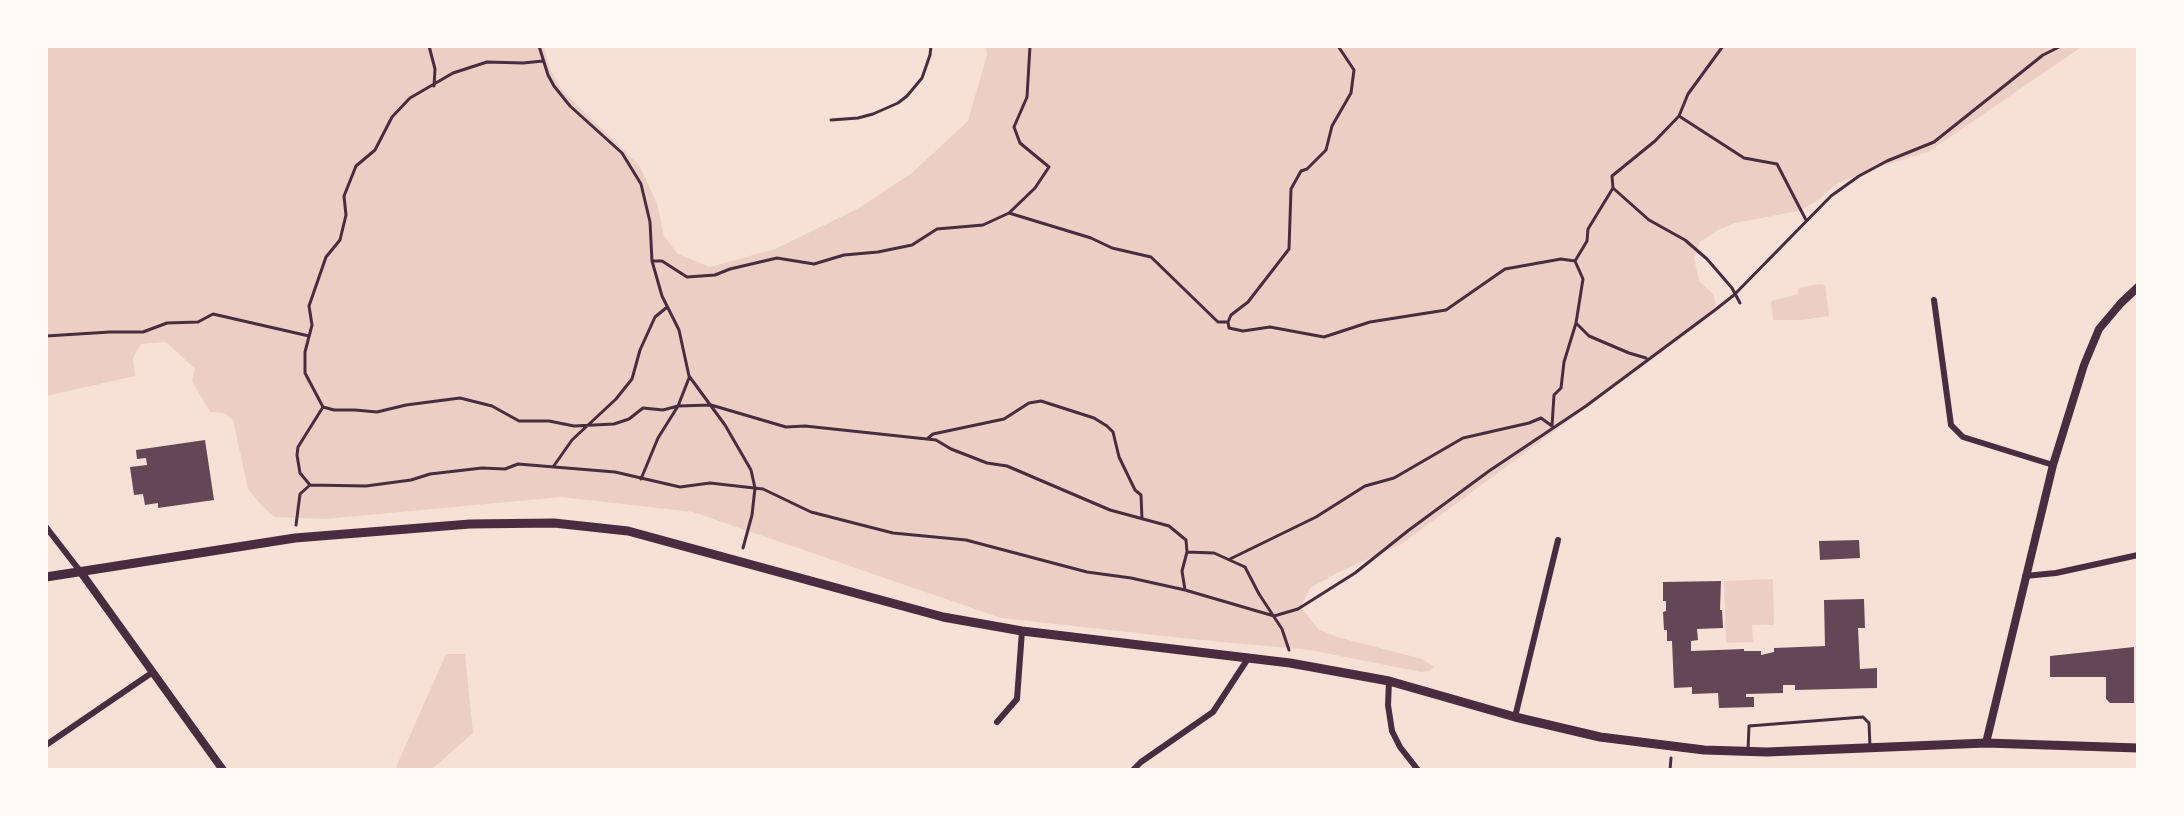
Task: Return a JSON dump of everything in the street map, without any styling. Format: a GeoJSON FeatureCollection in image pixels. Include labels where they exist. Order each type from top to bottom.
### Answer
{"type":"FeatureCollection","features":[{"type":"Feature","properties":{"kind":"main road"},"geometry":{"type":"LineString","coordinates":[[46,577],[295,538],[470,524],[554,523],[628,531],[930,614],[1022,631],[1249,657],[1389,681],[1515,717],[1600,737],[1704,750],[1748,752],[1986,743],[2138,748]]}},
{"type":"Feature","properties":{"kind":"street"},"geometry":{"type":"LineString","coordinates":[[1986,743],[2053,465],[2084,365],[2099,329],[2138,287]]}},
{"type":"Feature","properties":{"kind":"street"},"geometry":{"type":"LineString","coordinates":[[1934,300],[1951,425],[1963,437],[2053,465]]}},
{"type":"Feature","properties":{"kind":"street"},"geometry":{"type":"LineString","coordinates":[[46,527],[223,770]]}},
{"type":"Feature","properties":{"kind":"street"},"geometry":{"type":"LineString","coordinates":[[1515,717],[1558,540]]}},
{"type":"Feature","properties":{"kind":"street"},"geometry":{"type":"LineString","coordinates":[[2025,576],[2056,573],[2138,555]]}},
{"type":"Feature","properties":{"kind":"street"},"geometry":{"type":"LineString","coordinates":[[997,722],[1017,699],[1022,631]]}},
{"type":"Feature","properties":{"kind":"street"},"geometry":{"type":"LineString","coordinates":[[1133,770],[1213,712],[1249,657]]}},
{"type":"Feature","properties":{"kind":"street"},"geometry":{"type":"LineString","coordinates":[[46,745],[153,672]]}},
{"type":"Feature","properties":{"kind":"street"},"geometry":{"type":"LineString","coordinates":[[1389,681],[1388,705],[1392,731],[1418,770]]}},
{"type":"Feature","properties":{"kind":"street"},"geometry":{"type":"LineString","coordinates":[[1141,762],[1147,770]]}},
{"type":"Feature","properties":{"kind":"lane"},"geometry":{"type":"LineString","coordinates":[[1748,752],[1749,726],[1863,717],[1869,723],[1870,747]]}},
{"type":"Feature","properties":{"kind":"path"},"geometry":{"type":"LineString","coordinates":[[429,46],[435,69],[434,86]]}},
{"type":"Feature","properties":{"kind":"path"},"geometry":{"type":"LineString","coordinates":[[539,46],[548,75],[562,97],[622,153],[645,197],[652,261],[662,296],[679,330],[689,376],[725,425],[751,470],[755,488],[752,515],[740,560]]}},
{"type":"Feature","properties":{"kind":"path"},"geometry":{"type":"LineString","coordinates":[[831,120],[858,118],[898,103],[922,78],[931,46]]}},
{"type":"Feature","properties":{"kind":"path"},"geometry":{"type":"LineString","coordinates":[[652,261],[662,261],[687,277],[715,275],[777,258],[814,264],[844,255],[912,245],[937,229],[983,225],[1009,213],[1035,188],[1049,167],[1020,143],[1014,127],[1027,97],[1030,46]]}},
{"type":"Feature","properties":{"kind":"path"},"geometry":{"type":"LineString","coordinates":[[1338,46],[1354,70],[1351,93],[1332,126],[1326,150],[1301,171],[1291,189],[1289,249],[1248,302],[1231,315],[1229,328],[1243,331],[1270,327],[1324,337],[1370,322],[1446,310],[1505,269],[1561,259],[1575,261]]}},
{"type":"Feature","properties":{"kind":"path"},"geometry":{"type":"LineString","coordinates":[[1575,261],[1587,241],[1588,229],[1613,188],[1612,176],[1655,141],[1679,116],[1688,94],[1723,46]]}},
{"type":"Feature","properties":{"kind":"path"},"geometry":{"type":"LineString","coordinates":[[295,538],[300,494],[310,485],[366,486],[430,474],[482,468],[505,469],[518,464],[615,472],[680,487],[710,483],[763,489],[811,512],[893,533],[966,540],[1087,572],[1185,590],[1274,616],[1298,609],[1355,573],[1409,530],[1552,426],[1586,406],[1734,295],[1831,196],[1887,161],[1934,142],[2043,55],[2061,46]]}},
{"type":"Feature","properties":{"kind":"path"},"geometry":{"type":"LineString","coordinates":[[543,61],[487,62],[453,73],[410,98],[392,117],[375,150],[356,166],[344,196],[346,215],[340,240],[326,257],[309,306],[312,325],[305,352],[305,373],[323,407],[377,412],[460,398],[492,406],[519,421],[587,426],[614,424],[629,419],[643,408],[663,410],[678,406],[711,405],[786,427],[805,426],[936,440],[951,449],[987,463],[1007,466],[1110,510],[1169,526],[1186,540],[1187,552],[1182,571],[1185,590]]}},
{"type":"Feature","properties":{"kind":"path"},"geometry":{"type":"LineString","coordinates":[[1679,116],[1744,158],[1777,164],[1806,220]]}},
{"type":"Feature","properties":{"kind":"path"},"geometry":{"type":"LineString","coordinates":[[1613,188],[1649,220],[1685,240],[1707,259],[1732,288],[1740,303]]}},
{"type":"Feature","properties":{"kind":"path"},"geometry":{"type":"LineString","coordinates":[[1009,213],[1091,238],[1112,248],[1151,257],[1218,322],[1228,322]]}},
{"type":"Feature","properties":{"kind":"path"},"geometry":{"type":"LineString","coordinates":[[1552,426],[1554,395],[1561,388],[1583,279],[1575,261]]}},
{"type":"Feature","properties":{"kind":"path"},"geometry":{"type":"LineString","coordinates":[[553,467],[572,440],[616,399],[632,379],[640,350],[655,317],[667,307]]}},
{"type":"Feature","properties":{"kind":"path"},"geometry":{"type":"LineString","coordinates":[[46,336],[143,332],[167,323],[198,322],[213,314],[309,336]]}},
{"type":"Feature","properties":{"kind":"path"},"geometry":{"type":"LineString","coordinates":[[1576,323],[1589,336],[1649,359]]}},
{"type":"Feature","properties":{"kind":"path"},"geometry":{"type":"LineString","coordinates":[[641,479],[658,438],[678,406],[689,376]]}},
{"type":"Feature","properties":{"kind":"path"},"geometry":{"type":"LineString","coordinates":[[926,439],[933,434],[1004,419],[1029,403],[1041,401],[1094,418],[1113,432],[1119,457],[1135,490],[1141,495],[1142,519]]}},
{"type":"Feature","properties":{"kind":"path"},"geometry":{"type":"LineString","coordinates":[[310,485],[300,473],[298,447],[323,407]]}},
{"type":"Feature","properties":{"kind":"path"},"geometry":{"type":"LineString","coordinates":[[1230,559],[1316,517],[1365,486],[1394,478],[1463,438],[1541,418],[1552,426]]}},
{"type":"Feature","properties":{"kind":"path"},"geometry":{"type":"LineString","coordinates":[[1187,552],[1214,553],[1245,567],[1289,645],[1290,663]]}},
{"type":"Feature","properties":{"kind":"shaded area"},"geometry":{"type":"Polygon","coordinates":[[[46,46],[544,46],[550,69],[562,90],[639,165],[657,203],[664,236],[678,254],[710,267],[775,249],[857,209],[912,173],[968,121],[987,55],[986,46],[2083,46],[1928,152],[1872,169],[1835,185],[1817,201],[1799,211],[1735,223],[1700,242],[1694,258],[1699,281],[1713,294],[1716,305],[1700,324],[1400,545],[1310,588],[1301,607],[1318,629],[1337,637],[1422,659],[1434,667],[1421,672],[1310,650],[1001,618],[693,512],[561,497],[326,519],[274,517],[248,489],[233,420],[224,413],[210,412],[192,381],[195,369],[166,342],[141,344],[133,358],[135,376],[46,396],[46,46]]]}},
{"type":"Feature","properties":{"kind":"shaded area"},"geometry":{"type":"Polygon","coordinates":[[[1825,285],[1829,316],[1773,320],[1771,301],[1798,294],[1798,289],[1802,287],[1825,285]]]}},
{"type":"Feature","properties":{"kind":"shaded area"},"geometry":{"type":"Polygon","coordinates":[[[1773,579],[1774,625],[1752,625],[1753,642],[1726,643],[1724,581],[1773,579]]]}},
{"type":"Feature","properties":{"kind":"shaded area"},"geometry":{"type":"Polygon","coordinates":[[[446,654],[465,654],[473,733],[431,770],[399,770],[396,767],[446,654]]]}},
{"type":"Feature","properties":{"kind":"building"},"geometry":{"type":"Polygon","coordinates":[[[205,440],[214,500],[158,508],[158,503],[145,505],[143,494],[134,495],[130,467],[147,465],[146,458],[137,459],[136,450],[205,440]]]}},
{"type":"Feature","properties":{"kind":"building"},"geometry":{"type":"Polygon","coordinates":[[[1859,540],[1860,558],[1820,560],[1819,541],[1859,540]]]}},
{"type":"Feature","properties":{"kind":"building"},"geometry":{"type":"Polygon","coordinates":[[[1721,581],[1723,628],[1697,629],[1698,640],[1691,641],[1691,651],[1744,649],[1761,651],[1761,655],[1774,652],[1774,648],[1825,646],[1824,600],[1864,599],[1865,628],[1858,628],[1860,669],[1877,668],[1877,688],[1795,690],[1795,685],[1783,685],[1783,693],[1746,694],[1746,697],[1754,697],[1754,707],[1719,708],[1718,693],[1692,694],[1692,687],[1674,688],[1672,641],[1667,641],[1667,630],[1664,630],[1666,601],[1663,601],[1663,582],[1721,581]]]}},
{"type":"Feature","properties":{"kind":"building"},"geometry":{"type":"Polygon","coordinates":[[[2134,647],[2134,703],[2110,703],[2106,699],[2106,677],[2050,677],[2050,656],[2134,647]]]}}]}
